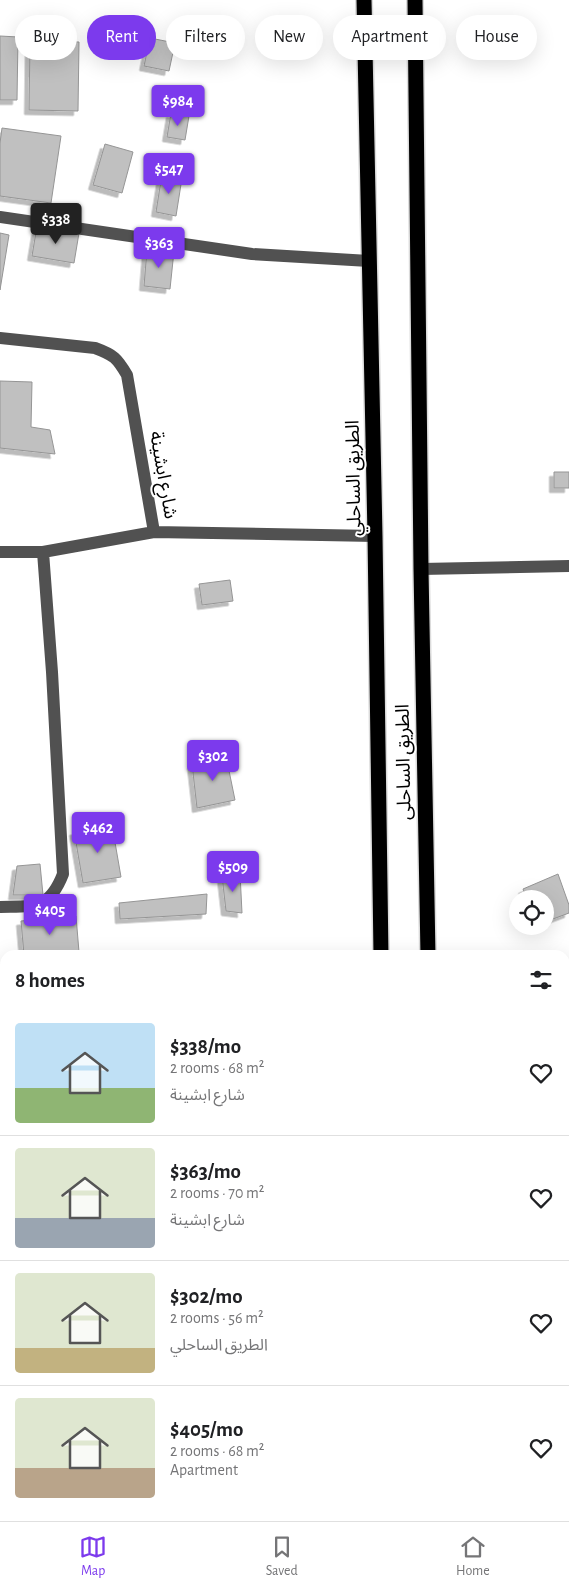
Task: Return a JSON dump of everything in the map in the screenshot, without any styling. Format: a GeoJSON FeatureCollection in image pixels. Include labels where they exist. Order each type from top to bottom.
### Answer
{"type":"FeatureCollection","features":[{"type":"Feature","properties":{"kind":"highway","name":"الطريق الساحلي"},"geometry":{"type":"LineString","coordinates":[[364,0],[381,950]]}},
{"type":"Feature","properties":{"kind":"highway"},"geometry":{"type":"LineString","coordinates":[[415,0],[421,569]]}},
{"type":"Feature","properties":{"kind":"highway","name":"الطريق الساحلى"},"geometry":{"type":"LineString","coordinates":[[421,569],[428,950]]}},
{"type":"Feature","properties":{"kind":"street"},"geometry":{"type":"LineString","coordinates":[[0,218],[252,254],[369,261]]}},
{"type":"Feature","properties":{"kind":"street","name":"شارع ابشينة"},"geometry":{"type":"LineString","coordinates":[[0,338],[95,348],[119,360],[127,375],[154,532],[375,536]]}},
{"type":"Feature","properties":{"kind":"street"},"geometry":{"type":"LineString","coordinates":[[0,552],[42,552],[154,532]]}},
{"type":"Feature","properties":{"kind":"street"},"geometry":{"type":"LineString","coordinates":[[0,907],[34,906],[48,900],[57,890],[63,874],[52,672],[42,552]]}},
{"type":"Feature","properties":{"kind":"street"},"geometry":{"type":"LineString","coordinates":[[421,569],[569,566]]}},
{"type":"Feature","properties":{"kind":"building"},"geometry":{"type":"Polygon","coordinates":[[[0,36],[15,37],[15,60],[18,60],[17,100],[0,100],[0,36]]]}},
{"type":"Feature","properties":{"kind":"building"},"geometry":{"type":"Polygon","coordinates":[[[156,39],[166,41],[166,60],[171,60],[169,71],[144,66],[145,60],[156,60],[156,39]]]}},
{"type":"Feature","properties":{"kind":"building"},"geometry":{"type":"Polygon","coordinates":[[[77,42],[79,42],[78,111],[29,110],[30,60],[77,60],[77,42]]]}},
{"type":"Feature","properties":{"kind":"building"},"geometry":{"type":"Polygon","coordinates":[[[171,113],[189,116],[185,140],[167,137],[171,113]]]}},
{"type":"Feature","properties":{"kind":"building"},"geometry":{"type":"Polygon","coordinates":[[[2,128],[61,136],[51,203],[0,196],[0,143],[2,128]]]}},
{"type":"Feature","properties":{"kind":"building"},"geometry":{"type":"Polygon","coordinates":[[[105,144],[133,152],[122,193],[93,185],[105,144]]]}},
{"type":"Feature","properties":{"kind":"building"},"geometry":{"type":"Polygon","coordinates":[[[162,174],[182,178],[176,216],[156,212],[162,174]]]}},
{"type":"Feature","properties":{"kind":"building"},"geometry":{"type":"Polygon","coordinates":[[[37,226],[79,233],[74,263],[32,256],[37,226]]]}},
{"type":"Feature","properties":{"kind":"building"},"geometry":{"type":"Polygon","coordinates":[[[0,233],[9,235],[0,290],[0,233]]]}},
{"type":"Feature","properties":{"kind":"building"},"geometry":{"type":"Polygon","coordinates":[[[147,249],[174,251],[170,289],[144,286],[147,249]]]}},
{"type":"Feature","properties":{"kind":"building"},"geometry":{"type":"Polygon","coordinates":[[[0,381],[32,382],[31,427],[50,430],[55,454],[0,448],[0,381]]]}},
{"type":"Feature","properties":{"kind":"building"},"geometry":{"type":"Polygon","coordinates":[[[554,472],[569,472],[569,488],[554,488],[554,472]]]}},
{"type":"Feature","properties":{"kind":"building"},"geometry":{"type":"Polygon","coordinates":[[[230,580],[233,601],[202,605],[199,584],[230,580]]]}},
{"type":"Feature","properties":{"kind":"building"},"geometry":{"type":"Polygon","coordinates":[[[226,756],[235,800],[197,808],[192,764],[226,756]]]}},
{"type":"Feature","properties":{"kind":"building"},"geometry":{"type":"Polygon","coordinates":[[[112,825],[121,877],[83,883],[74,831],[112,825]]]}},
{"type":"Feature","properties":{"kind":"building"},"geometry":{"type":"Polygon","coordinates":[[[40,864],[43,895],[13,895],[17,866],[40,864]]]}},
{"type":"Feature","properties":{"kind":"building"},"geometry":{"type":"Polygon","coordinates":[[[240,873],[242,913],[226,911],[222,876],[240,873]]]}},
{"type":"Feature","properties":{"kind":"building"},"geometry":{"type":"Polygon","coordinates":[[[558,874],[569,905],[569,913],[554,919],[554,890],[523,889],[558,874]]]}},
{"type":"Feature","properties":{"kind":"building"},"geometry":{"type":"Polygon","coordinates":[[[207,894],[206,914],[120,919],[119,903],[207,894]]]}},
{"type":"Feature","properties":{"kind":"building"},"geometry":{"type":"Polygon","coordinates":[[[76,916],[79,950],[24,950],[21,921],[76,916]]]}}]}
